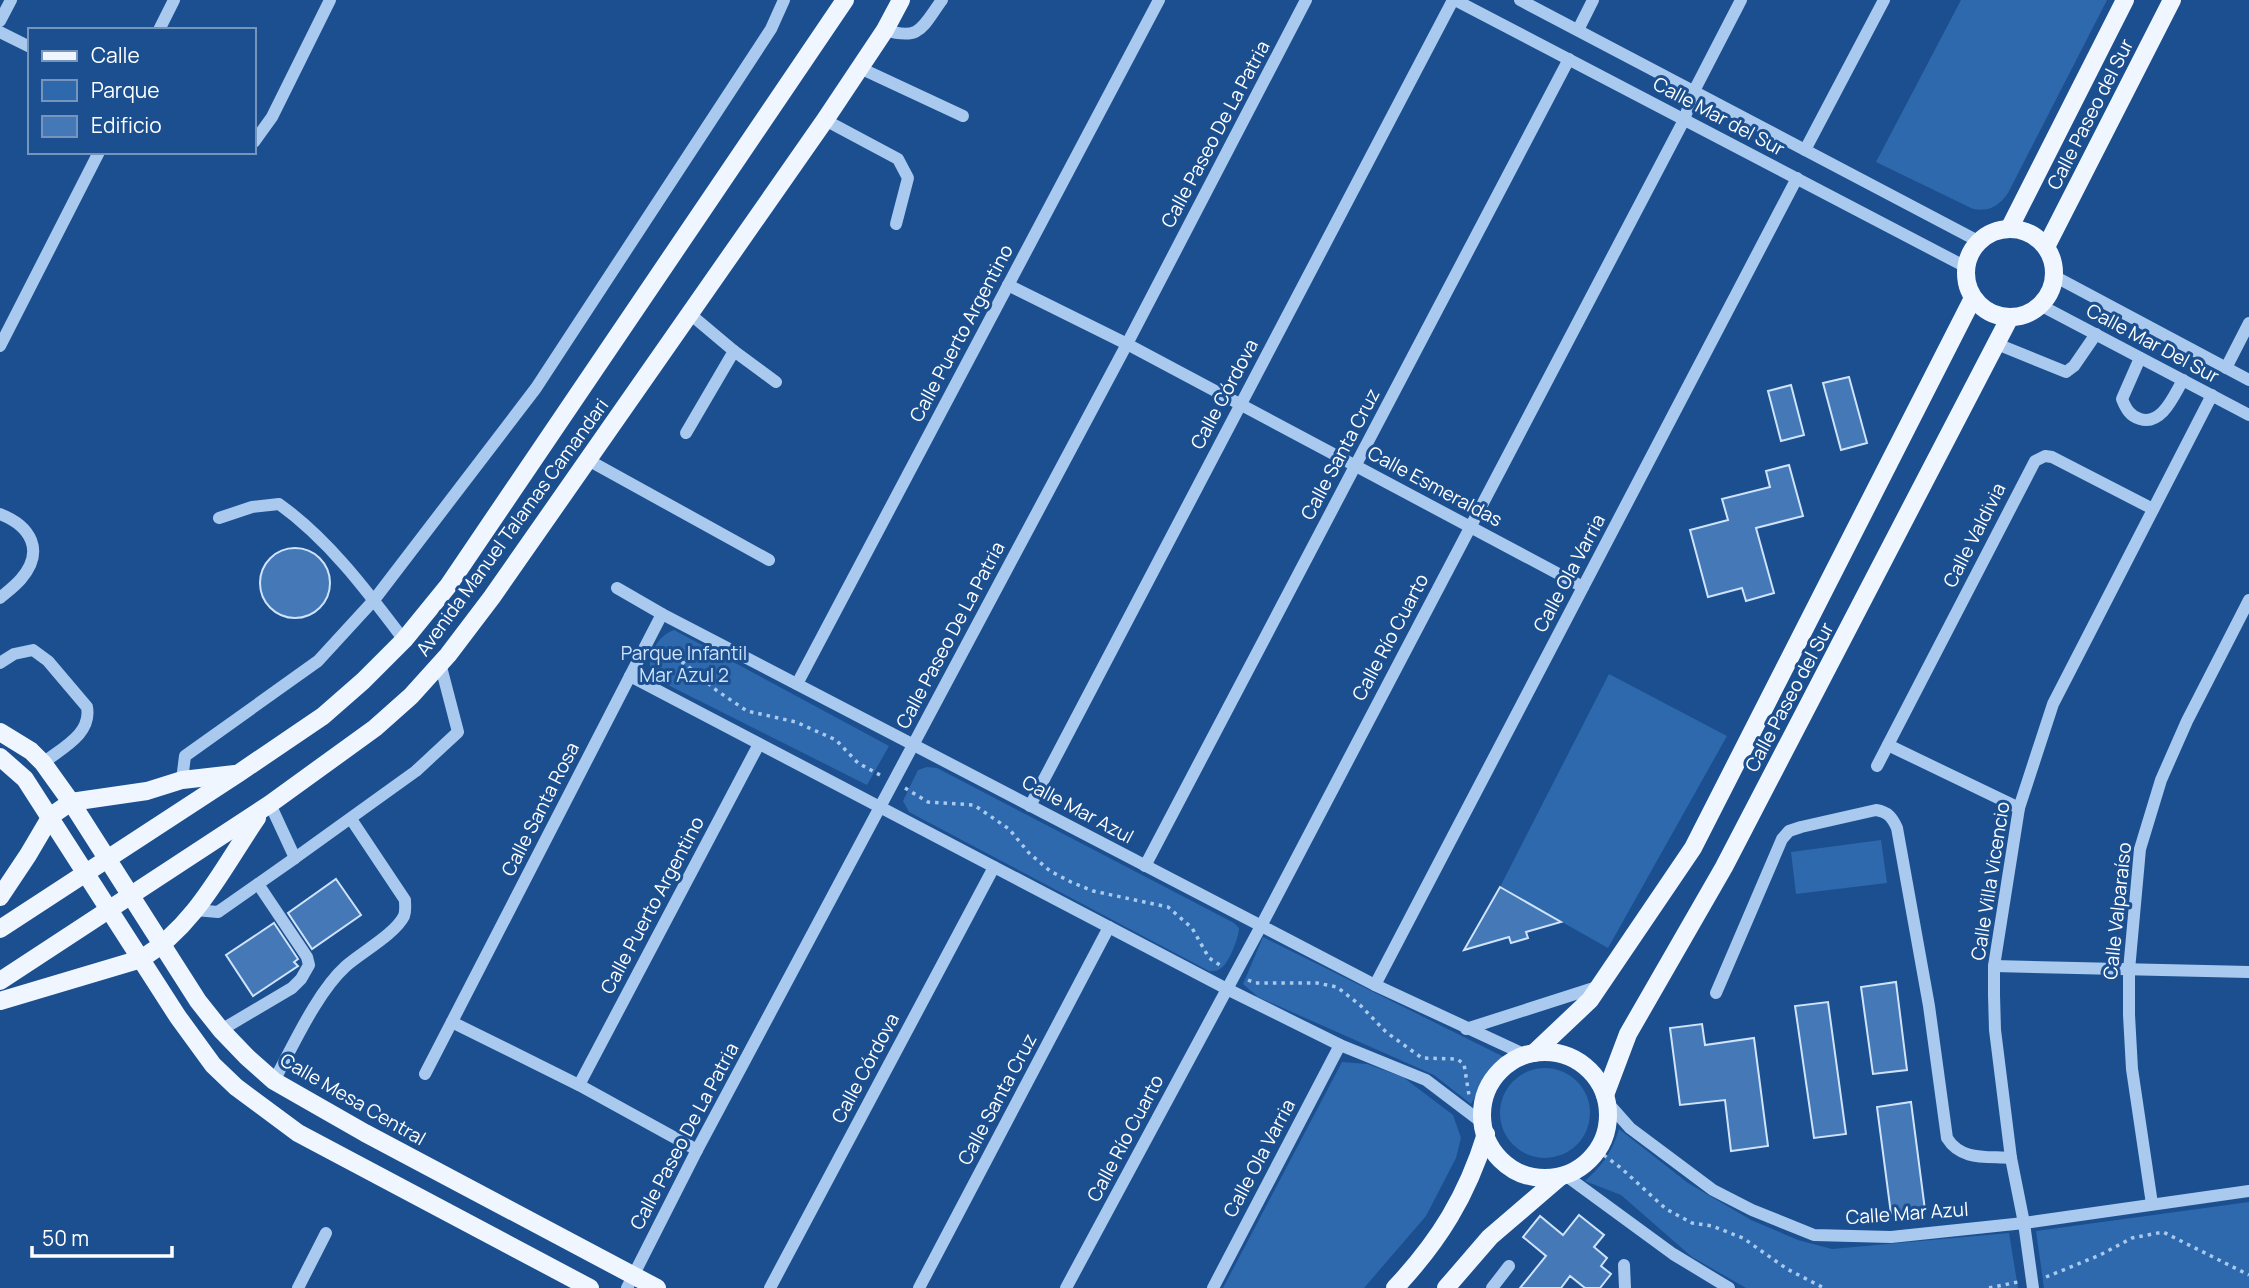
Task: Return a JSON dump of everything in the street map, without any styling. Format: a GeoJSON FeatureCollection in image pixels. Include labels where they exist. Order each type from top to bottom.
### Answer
{"type":"FeatureCollection","features":[{"type":"Feature","properties":{"kind":"main road","name":"Avenida Manuel Talamas Camandari"},"geometry":{"type":"LineString","coordinates":[[0,929],[323,716],[404,640],[448,586],[845,0]]}},
{"type":"Feature","properties":{"kind":"main road","name":"Avenida Manuel Talamas Camandari"},"geometry":{"type":"LineString","coordinates":[[0,981],[267,806],[375,728],[411,696],[492,597],[825,120],[885,30],[901,0]]}},
{"type":"Feature","properties":{"kind":"main road","name":"Calle Paseo del Sur"},"geometry":{"type":"LineString","coordinates":[[2009,229],[2125,0]]}},
{"type":"Feature","properties":{"kind":"main road","name":"Calle Paseo del Sur"},"geometry":{"type":"LineString","coordinates":[[2046,247],[2172,0]]}},
{"type":"Feature","properties":{"kind":"main road"},"geometry":{"type":"LineString","coordinates":[[2009,229],[2030,233],[2046,247],[2054,276],[2050,292],[2040,305],[2026,314],[2010,317],[1989,313],[1973,298],[1966,283],[1966,267],[1971,251],[1978,241],[1994,231],[2009,229]]}},
{"type":"Feature","properties":{"kind":"main road","name":"Calle Paseo del Sur"},"geometry":{"type":"LineString","coordinates":[[1530,1054],[1590,1000],[1693,848],[1973,298]]}},
{"type":"Feature","properties":{"kind":"main road","name":"Calle Paseo del Sur"},"geometry":{"type":"LineString","coordinates":[[1606,1099],[1628,1034],[1724,867],[2010,317]]}},
{"type":"Feature","properties":{"kind":"main road","name":"Calle Mesa Central"},"geometry":{"type":"LineString","coordinates":[[0,732],[31,751],[43,763],[71,802],[198,1002],[220,1030],[274,1081],[630,1282],[657,1288]]}},
{"type":"Feature","properties":{"kind":"main road"},"geometry":{"type":"LineString","coordinates":[[0,757],[24,779],[51,816],[178,1017],[213,1065],[256,1104],[298,1133],[590,1288]]}},
{"type":"Feature","properties":{"kind":"main road"},"geometry":{"type":"LineString","coordinates":[[0,897],[51,816],[71,802],[147,791],[182,780],[239,773]]}},
{"type":"Feature","properties":{"kind":"main road"},"geometry":{"type":"LineString","coordinates":[[0,1001],[141,959],[162,946],[218,882],[237,847],[267,806]]}},
{"type":"Feature","properties":{"kind":"main road"},"geometry":{"type":"LineString","coordinates":[[1395,1288],[1453,1214],[1466,1189],[1486,1096],[1494,1078],[1508,1064],[1530,1054],[1552,1052],[1585,1066],[1597,1079],[1606,1099],[1608,1119],[1605,1136],[1597,1150],[1586,1163],[1562,1176],[1490,1237],[1446,1288]]}},
{"type":"Feature","properties":{"kind":"main road"},"geometry":{"type":"LineString","coordinates":[[256,1104],[274,1081]]}},
{"type":"Feature","properties":{"kind":"main road"},"geometry":{"type":"LineString","coordinates":[[1480,1124],[1495,1152],[1508,1166],[1537,1179],[1562,1176]]}},
{"type":"Feature","properties":{"kind":"street"},"geometry":{"type":"LineString","coordinates":[[0,21],[11,0]]}},
{"type":"Feature","properties":{"kind":"street"},"geometry":{"type":"LineString","coordinates":[[160,28],[174,0]]}},
{"type":"Feature","properties":{"kind":"street"},"geometry":{"type":"LineString","coordinates":[[256,139],[272,117],[330,0]]}},
{"type":"Feature","properties":{"kind":"street"},"geometry":{"type":"LineString","coordinates":[[182,780],[185,756],[318,661],[374,600],[536,388],[771,29],[785,0]]}},
{"type":"Feature","properties":{"kind":"street"},"geometry":{"type":"LineString","coordinates":[[885,30],[904,36],[914,34],[942,0]]}},
{"type":"Feature","properties":{"kind":"street","name":"Calle Puerto Argentino"},"geometry":{"type":"LineString","coordinates":[[797,684],[1159,0]]}},
{"type":"Feature","properties":{"kind":"street","name":"Calle Paseo De La Patria"},"geometry":{"type":"LineString","coordinates":[[630,1282],[697,1150],[1128,344],[1306,0]]}},
{"type":"Feature","properties":{"kind":"street","name":"Calle Mar del Sur"},"geometry":{"type":"LineString","coordinates":[[1454,0],[1966,267]]}},
{"type":"Feature","properties":{"kind":"street","name":"Calle Córdova"},"geometry":{"type":"LineString","coordinates":[[1030,806],[1454,0]]}},
{"type":"Feature","properties":{"kind":"street","name":"Calle Mar del Sur"},"geometry":{"type":"LineString","coordinates":[[1520,0],[1978,241]]}},
{"type":"Feature","properties":{"kind":"street"},"geometry":{"type":"LineString","coordinates":[[1578,30],[1594,0]]}},
{"type":"Feature","properties":{"kind":"street","name":"Calle Río Cuarto"},"geometry":{"type":"LineString","coordinates":[[1066,1288],[1261,926],[1684,120],[1694,91],[1741,0]]}},
{"type":"Feature","properties":{"kind":"street"},"geometry":{"type":"LineString","coordinates":[[1805,150],[1884,0]]}},
{"type":"Feature","properties":{"kind":"street"},"geometry":{"type":"LineString","coordinates":[[0,33],[28,46]]}},
{"type":"Feature","properties":{"kind":"street","name":"Calle Santa Cruz"},"geometry":{"type":"LineString","coordinates":[[1146,866],[1569,59]]}},
{"type":"Feature","properties":{"kind":"street"},"geometry":{"type":"LineString","coordinates":[[860,68],[963,116]]}},
{"type":"Feature","properties":{"kind":"street"},"geometry":{"type":"LineString","coordinates":[[825,120],[898,159],[908,177],[896,224]]}},
{"type":"Feature","properties":{"kind":"street"},"geometry":{"type":"LineString","coordinates":[[0,346],[98,154]]}},
{"type":"Feature","properties":{"kind":"street","name":"Calle Ola Varria"},"geometry":{"type":"LineString","coordinates":[[1375,985],[1797,178]]}},
{"type":"Feature","properties":{"kind":"street","name":"Calle Mar Del Sur"},"geometry":{"type":"LineString","coordinates":[[2054,276],[2249,380]]}},
{"type":"Feature","properties":{"kind":"street","name":"Calle Esmeraldas"},"geometry":{"type":"LineString","coordinates":[[1008,285],[1128,344],[1583,587]]}},
{"type":"Feature","properties":{"kind":"street","name":"Calle Mar Del Sur"},"geometry":{"type":"LineString","coordinates":[[2040,305],[2249,415]]}},
{"type":"Feature","properties":{"kind":"street"},"geometry":{"type":"LineString","coordinates":[[690,314],[776,382]]}},
{"type":"Feature","properties":{"kind":"street"},"geometry":{"type":"LineString","coordinates":[[2226,368],[2249,323]]}},
{"type":"Feature","properties":{"kind":"street"},"geometry":{"type":"LineString","coordinates":[[1997,344],[2066,372],[2081,358],[2096,334]]}},
{"type":"Feature","properties":{"kind":"street"},"geometry":{"type":"LineString","coordinates":[[687,433],[734,351]]}},
{"type":"Feature","properties":{"kind":"street"},"geometry":{"type":"LineString","coordinates":[[2140,358],[2122,399],[2131,415],[2149,420],[2158,417],[2183,380]]}},
{"type":"Feature","properties":{"kind":"street","name":"Calle Villa Vicencio"},"geometry":{"type":"LineString","coordinates":[[2032,1284],[2024,1223],[2011,1158],[1995,1030],[1994,966],[2019,808],[2053,704],[2212,395]]}},
{"type":"Feature","properties":{"kind":"street","name":"Calle Valdivia"},"geometry":{"type":"LineString","coordinates":[[1877,766],[2035,461],[2045,456],[2052,457],[2153,509]]}},
{"type":"Feature","properties":{"kind":"street"},"geometry":{"type":"LineString","coordinates":[[588,460],[769,560]]}},
{"type":"Feature","properties":{"kind":"street"},"geometry":{"type":"LineString","coordinates":[[219,518],[252,508],[279,504],[300,519],[374,600],[404,640]]}},
{"type":"Feature","properties":{"kind":"street"},"geometry":{"type":"LineString","coordinates":[[0,514],[14,519],[30,535],[34,554],[22,578],[0,598]]}},
{"type":"Feature","properties":{"kind":"street","name":"Calle Mar Azul"},"geometry":{"type":"LineString","coordinates":[[617,588],[662,614],[1375,985],[1466,1029],[1530,1054]]}},
{"type":"Feature","properties":{"kind":"street","name":"Calle Valparaíso"},"geometry":{"type":"LineString","coordinates":[[2152,1204],[2132,1069],[2129,970],[2140,849],[2161,780],[2187,720],[2249,600]]}},
{"type":"Feature","properties":{"kind":"street","name":"Calle Santa Rosa"},"geometry":{"type":"LineString","coordinates":[[425,1073],[662,614]]}},
{"type":"Feature","properties":{"kind":"street"},"geometry":{"type":"LineString","coordinates":[[0,663],[14,654],[33,650],[48,661],[87,707],[89,715],[83,732],[43,763]]}},
{"type":"Feature","properties":{"kind":"street"},"geometry":{"type":"LineString","coordinates":[[195,910],[218,912],[416,771],[458,732],[440,663]]}},
{"type":"Feature","properties":{"kind":"street"},"geometry":{"type":"LineString","coordinates":[[630,676],[1227,989],[1340,1045],[1426,1080],[1480,1124]]}},
{"type":"Feature","properties":{"kind":"street","name":"Calle Puerto Argentino"},"geometry":{"type":"LineString","coordinates":[[579,1085],[759,744]]}},
{"type":"Feature","properties":{"kind":"street"},"geometry":{"type":"LineString","coordinates":[[1888,746],[2019,808]]}},
{"type":"Feature","properties":{"kind":"street"},"geometry":{"type":"LineString","coordinates":[[267,806],[295,858]]}},
{"type":"Feature","properties":{"kind":"street"},"geometry":{"type":"LineString","coordinates":[[1716,993],[1782,839],[1790,831],[1801,827],[1876,810],[1885,812],[1893,818],[1897,828],[1929,1006],[1947,1138],[1957,1151],[1966,1154],[2011,1158]]}},
{"type":"Feature","properties":{"kind":"street"},"geometry":{"type":"LineString","coordinates":[[274,1081],[300,1032],[334,978],[400,923],[406,913],[405,900],[351,819]]}},
{"type":"Feature","properties":{"kind":"street","name":"Calle Córdova"},"geometry":{"type":"LineString","coordinates":[[770,1288],[994,867]]}},
{"type":"Feature","properties":{"kind":"street"},"geometry":{"type":"LineString","coordinates":[[220,1030],[292,988],[301,979],[309,964],[258,884]]}},
{"type":"Feature","properties":{"kind":"street","name":"Calle Santa Cruz"},"geometry":{"type":"LineString","coordinates":[[919,1288],[1109,927]]}},
{"type":"Feature","properties":{"kind":"street"},"geometry":{"type":"LineString","coordinates":[[1994,966],[2249,972]]}},
{"type":"Feature","properties":{"kind":"street"},"geometry":{"type":"LineString","coordinates":[[1466,1029],[1601,986]]}},
{"type":"Feature","properties":{"kind":"street"},"geometry":{"type":"LineString","coordinates":[[452,1022],[579,1085],[697,1150]]}},
{"type":"Feature","properties":{"kind":"street","name":"Calle Ola Varria"},"geometry":{"type":"LineString","coordinates":[[1213,1288],[1340,1045]]}},
{"type":"Feature","properties":{"kind":"street","name":"Calle Mar Azul"},"geometry":{"type":"LineString","coordinates":[[1606,1099],[1630,1128],[1713,1190],[1752,1210],[1814,1235],[1892,1237],[2024,1223],[2249,1191]]}},
{"type":"Feature","properties":{"kind":"street"},"geometry":{"type":"LineString","coordinates":[[1562,1176],[1673,1254],[1729,1288]]}},
{"type":"Feature","properties":{"kind":"street"},"geometry":{"type":"LineString","coordinates":[[299,1288],[326,1233]]}},
{"type":"Feature","properties":{"kind":"street"},"geometry":{"type":"LineString","coordinates":[[1624,1265],[1625,1288]]}},
{"type":"Feature","properties":{"kind":"street"},"geometry":{"type":"LineString","coordinates":[[1492,1288],[1509,1266]]}},
{"type":"Feature","properties":{"kind":"path"},"geometry":{"type":"LineString","coordinates":[[645,648],[662,658],[684,663],[747,711],[796,722],[836,740],[858,763],[928,802],[974,805],[1009,829],[1029,853],[1050,871],[1071,882],[1093,891],[1168,907],[1192,928],[1209,958],[1234,974],[1255,983],[1317,983],[1337,987],[1386,1031],[1422,1058],[1457,1059],[1464,1064],[1480,1124]]}},
{"type":"Feature","properties":{"kind":"path"},"geometry":{"type":"LineString","coordinates":[[1597,1150],[1666,1209],[1692,1223],[1712,1226],[1743,1238],[1787,1269],[1824,1288]]}},
{"type":"Feature","properties":{"kind":"path"},"geometry":{"type":"LineString","coordinates":[[1989,1288],[2032,1284],[2132,1238],[2163,1232],[2249,1275]]}},
{"type":"Feature","properties":{"kind":"green space"},"geometry":{"type":"Polygon","coordinates":[[[1961,0],[2107,0],[2008,193],[1997,205],[1984,210],[1973,209],[1876,162],[1961,0]]]}},
{"type":"Feature","properties":{"kind":"green space","name":"Parque Infantil Mar Azul 2"},"geometry":{"type":"Polygon","coordinates":[[[674,630],[889,746],[867,785],[650,676],[654,648],[662,637],[674,630]]]}},
{"type":"Feature","properties":{"kind":"green space"},"geometry":{"type":"Polygon","coordinates":[[[1609,674],[1727,736],[1608,948],[1500,887],[1609,674]]]}},
{"type":"Feature","properties":{"kind":"green space"},"geometry":{"type":"Polygon","coordinates":[[[937,768],[1234,923],[1239,932],[1227,962],[1219,970],[1209,971],[909,812],[903,801],[918,770],[937,768]]]}},
{"type":"Feature","properties":{"kind":"green space"},"geometry":{"type":"Polygon","coordinates":[[[1881,840],[1887,883],[1796,894],[1791,852],[1881,840]]]}},
{"type":"Feature","properties":{"kind":"green space"},"geometry":{"type":"Polygon","coordinates":[[[1263,937],[1508,1059],[1490,1069],[1471,1104],[1434,1075],[1258,997],[1243,984],[1263,937]]]}},
{"type":"Feature","properties":{"kind":"green space"},"geometry":{"type":"Polygon","coordinates":[[[1342,1062],[1367,1064],[1403,1077],[1453,1115],[1461,1138],[1456,1158],[1426,1216],[1364,1288],[1223,1288],[1342,1062]]]}},
{"type":"Feature","properties":{"kind":"green space"},"geometry":{"type":"Polygon","coordinates":[[[1545,1068],[1562,1071],[1577,1081],[1587,1096],[1590,1113],[1587,1130],[1577,1145],[1562,1155],[1545,1158],[1528,1155],[1513,1145],[1503,1130],[1500,1113],[1503,1096],[1513,1081],[1528,1071],[1545,1068]]]}},
{"type":"Feature","properties":{"kind":"green space"},"geometry":{"type":"Polygon","coordinates":[[[1619,1129],[1688,1183],[1751,1220],[1798,1240],[1832,1249],[2009,1233],[2018,1288],[1746,1288],[1692,1257],[1621,1195],[1585,1181],[1606,1158],[1619,1129]]]}},
{"type":"Feature","properties":{"kind":"green space"},"geometry":{"type":"Polygon","coordinates":[[[2249,1202],[2249,1288],[2044,1288],[2036,1231],[2249,1202]]]}},
{"type":"Feature","properties":{"kind":"building"},"geometry":{"type":"Polygon","coordinates":[[[1849,377],[1867,443],[1841,450],[1823,383],[1849,377]]]}},
{"type":"Feature","properties":{"kind":"building"},"geometry":{"type":"Polygon","coordinates":[[[1791,385],[1804,435],[1781,441],[1768,391],[1791,385]]]}},
{"type":"Feature","properties":{"kind":"building"},"geometry":{"type":"Polygon","coordinates":[[[1789,465],[1803,516],[1756,528],[1774,593],[1746,601],[1742,588],[1708,597],[1690,530],[1728,520],[1722,499],[1770,487],[1766,471],[1789,465]]]}},
{"type":"Feature","properties":{"kind":"building"},"geometry":{"type":"Polygon","coordinates":[[[302,548],[315,554],[324,563],[328,569],[328,597],[320,608],[309,616],[288,618],[270,608],[262,597],[260,576],[270,558],[281,550],[302,548]]]}},
{"type":"Feature","properties":{"kind":"building"},"geometry":{"type":"Polygon","coordinates":[[[336,879],[361,915],[312,949],[288,913],[336,879]]]}},
{"type":"Feature","properties":{"kind":"building"},"geometry":{"type":"Polygon","coordinates":[[[1500,887],[1561,922],[1526,932],[1528,938],[1511,943],[1509,937],[1464,950],[1500,887]]]}},
{"type":"Feature","properties":{"kind":"building"},"geometry":{"type":"Polygon","coordinates":[[[274,923],[298,959],[294,962],[298,966],[253,996],[226,955],[274,923]]]}},
{"type":"Feature","properties":{"kind":"building"},"geometry":{"type":"Polygon","coordinates":[[[1896,982],[1907,1070],[1873,1074],[1861,987],[1896,982]]]}},
{"type":"Feature","properties":{"kind":"building"},"geometry":{"type":"Polygon","coordinates":[[[1828,1002],[1846,1134],[1814,1138],[1795,1006],[1828,1002]]]}},
{"type":"Feature","properties":{"kind":"building"},"geometry":{"type":"Polygon","coordinates":[[[1702,1024],[1705,1045],[1754,1038],[1768,1146],[1731,1151],[1725,1100],[1680,1105],[1670,1028],[1702,1024]]]}},
{"type":"Feature","properties":{"kind":"building"},"geometry":{"type":"Polygon","coordinates":[[[1911,1102],[1925,1210],[1891,1214],[1877,1107],[1911,1102]]]}},
{"type":"Feature","properties":{"kind":"building"},"geometry":{"type":"Polygon","coordinates":[[[1579,1215],[1604,1235],[1594,1247],[1607,1258],[1601,1266],[1611,1274],[1600,1288],[1585,1288],[1570,1276],[1561,1288],[1520,1288],[1546,1256],[1523,1237],[1540,1216],[1563,1235],[1579,1215]]]}}]}
